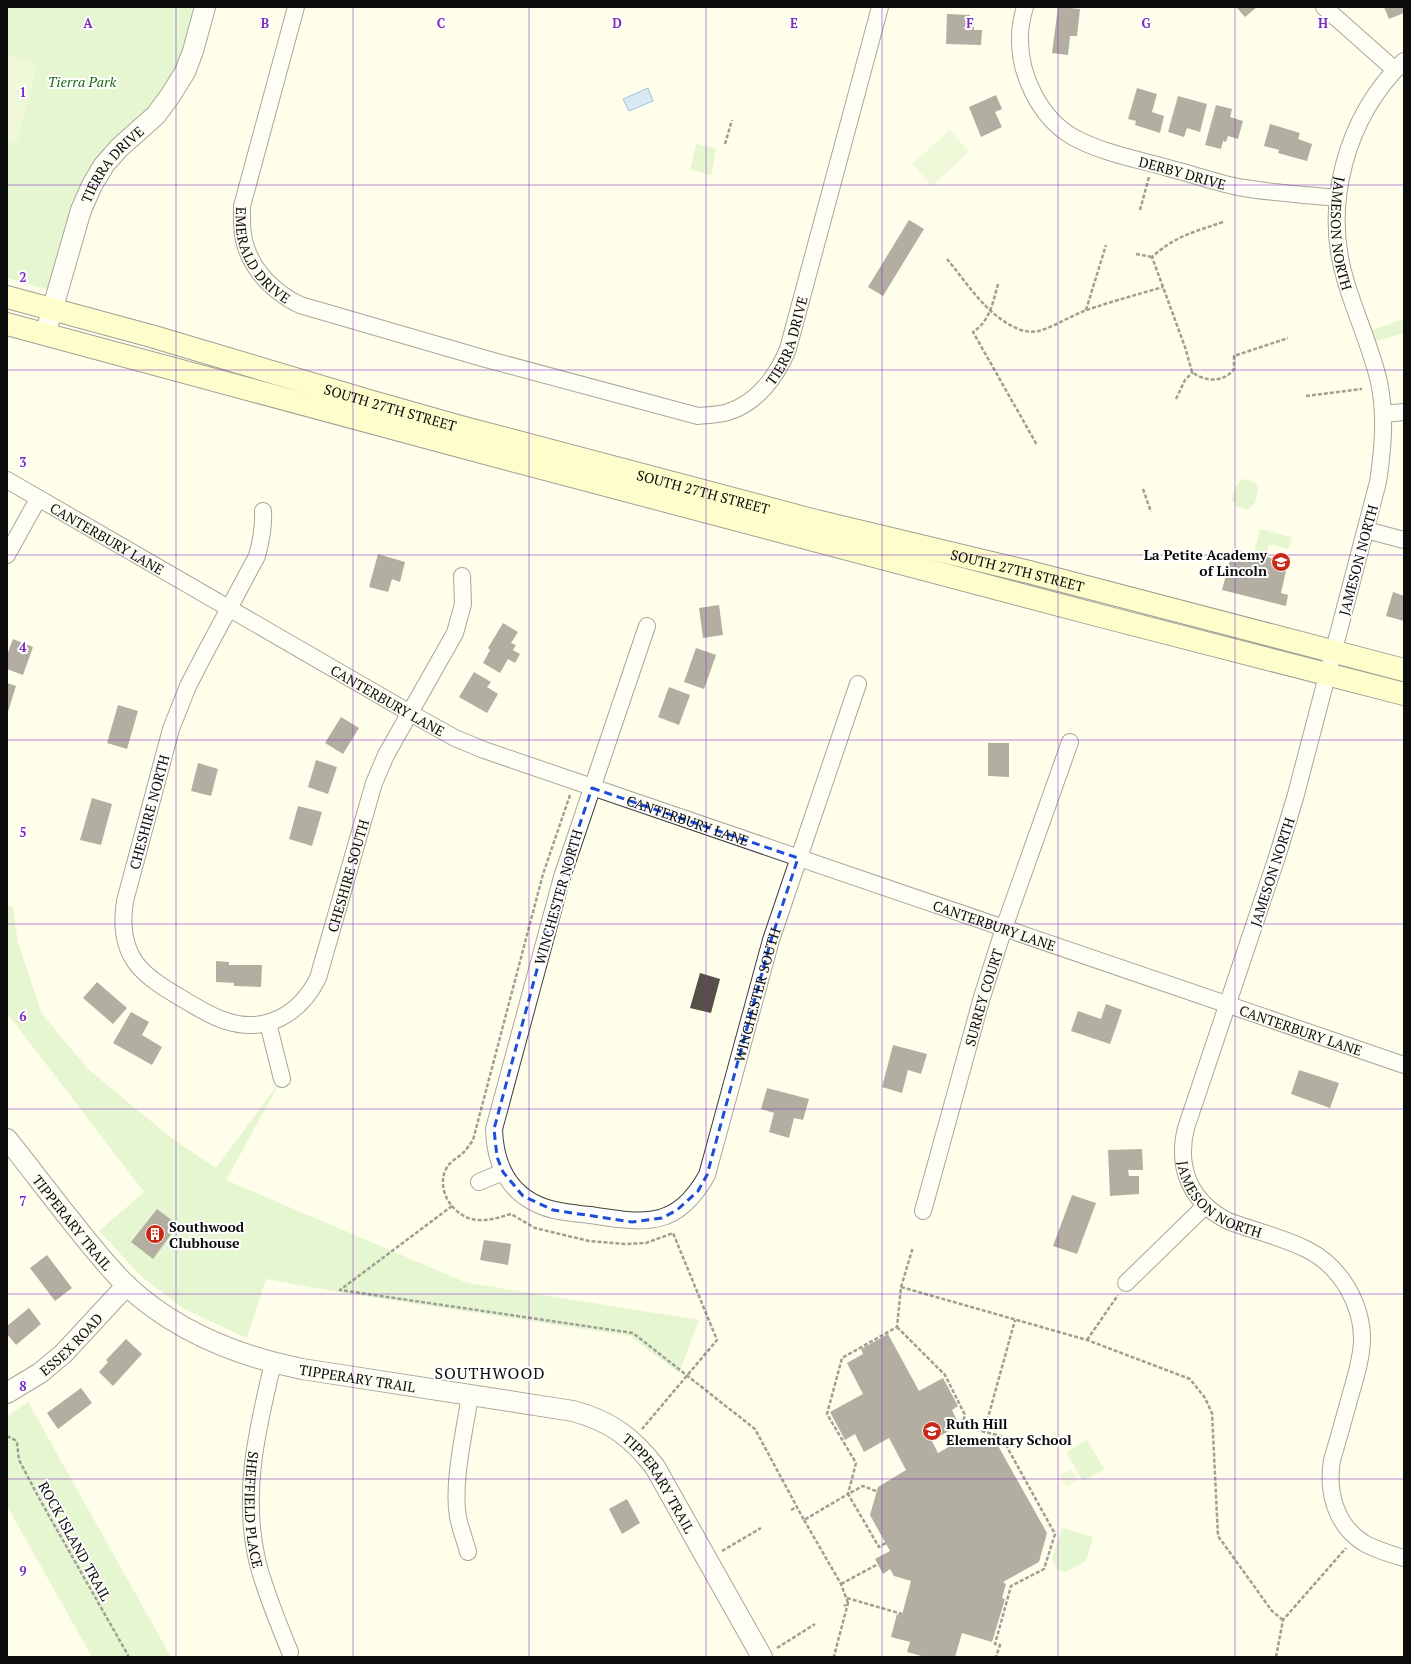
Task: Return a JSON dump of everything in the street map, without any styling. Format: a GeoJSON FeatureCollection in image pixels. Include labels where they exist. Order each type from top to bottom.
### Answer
{"type":"FeatureCollection","features":[{"type":"Feature","properties":{"kind":"main road","name":"SOUTH 27TH STREET"},"geometry":{"type":"LineString","coordinates":[[7,297],[178,344],[369,402],[460,427],[816,521],[1029,572],[1404,670]]}},
{"type":"Feature","properties":{"kind":"main road","name":"SOUTH 27TH STREET"},"geometry":{"type":"LineString","coordinates":[[7,324],[780,532],[1404,694]]}},
{"type":"Feature","properties":{"kind":"street","name":"TIERRA DRIVE"},"geometry":{"type":"LineString","coordinates":[[45,335],[81,210],[92,185],[104,165],[119,148],[156,115],[170,96],[185,72],[205,7]]}},
{"type":"Feature","properties":{"kind":"street","name":"EMERALD DRIVE"},"geometry":{"type":"LineString","coordinates":[[296,7],[242,206],[244,243],[251,259],[271,286],[287,299],[300,305],[486,359]]}},
{"type":"Feature","properties":{"kind":"street","name":"TIERRA DRIVE"},"geometry":{"type":"LineString","coordinates":[[486,359],[698,416],[729,412],[757,395],[773,378],[783,362],[788,349],[880,7]]}},
{"type":"Feature","properties":{"kind":"street","name":"DERBY DRIVE"},"geometry":{"type":"LineString","coordinates":[[1024,7],[1020,38],[1021,57],[1026,75],[1034,94],[1043,108],[1057,125],[1072,136],[1092,146],[1243,188],[1338,198]]}},
{"type":"Feature","properties":{"kind":"street"},"geometry":{"type":"LineString","coordinates":[[1324,7],[1400,65]]}},
{"type":"Feature","properties":{"kind":"street","name":"JAMESON NORTH"},"geometry":{"type":"LineString","coordinates":[[1400,65],[1376,94],[1359,122],[1344,161],[1338,198],[1337,229],[1339,253],[1346,281],[1372,354],[1379,384],[1383,414],[1382,454],[1378,482],[1334,652],[1278,857],[1183,1140],[1183,1158],[1186,1176],[1194,1193],[1205,1206],[1216,1215],[1228,1221],[1293,1244],[1314,1254],[1324,1261],[1337,1274],[1348,1289],[1356,1305],[1362,1341],[1360,1359],[1330,1472],[1330,1490],[1341,1520],[1356,1536],[1363,1542],[1379,1551],[1404,1558]]}},
{"type":"Feature","properties":{"kind":"street"},"geometry":{"type":"LineString","coordinates":[[1383,414],[1404,412]]}},
{"type":"Feature","properties":{"kind":"street","name":"CANTERBURY LANE"},"geometry":{"type":"LineString","coordinates":[[12,479],[38,499],[410,713],[456,738],[484,750],[1404,1065]]}},
{"type":"Feature","properties":{"kind":"street"},"geometry":{"type":"LineString","coordinates":[[7,555],[38,499]]}},
{"type":"Feature","properties":{"kind":"street","name":"CHESHIRE NORTH"},"geometry":{"type":"LineString","coordinates":[[186,1001],[151,980],[141,970],[132,958],[127,946],[123,932],[122,918],[125,901],[171,729],[188,686],[257,556],[262,534],[263,511]]}},
{"type":"Feature","properties":{"kind":"street"},"geometry":{"type":"LineString","coordinates":[[1366,530],[1404,540]]}},
{"type":"Feature","properties":{"kind":"street","name":"CHESHIRE SOUTH"},"geometry":{"type":"LineString","coordinates":[[186,1001],[225,1021],[252,1025],[268,1022],[284,1016],[300,1006],[312,991],[318,978],[374,783],[386,755],[455,633],[463,604],[462,576]]}},
{"type":"Feature","properties":{"kind":"street","name":"WINCHESTER NORTH"},"geometry":{"type":"LineString","coordinates":[[587,1215],[553,1210],[539,1205],[523,1196],[513,1186],[503,1172],[497,1157],[494,1143],[494,1129],[562,877],[647,626]]}},
{"type":"Feature","properties":{"kind":"street","name":"WINCHESTER SOUTH"},"geometry":{"type":"LineString","coordinates":[[587,1215],[632,1222],[662,1218],[688,1202],[698,1191],[707,1175],[771,940],[858,684]]}},
{"type":"Feature","properties":{"kind":"street","name":"SURREY COURT"},"geometry":{"type":"LineString","coordinates":[[923,1211],[982,997],[1004,928],[1070,742]]}},
{"type":"Feature","properties":{"kind":"street"},"geometry":{"type":"LineString","coordinates":[[268,1022],[282,1079]]}},
{"type":"Feature","properties":{"kind":"street","name":"TIPPERARY TRAIL"},"geometry":{"type":"LineString","coordinates":[[7,1139],[100,1257],[127,1285],[156,1309],[188,1330],[222,1346],[273,1363],[302,1369],[573,1411],[598,1419],[628,1436],[644,1452],[655,1467],[769,1652]]}},
{"type":"Feature","properties":{"kind":"street"},"geometry":{"type":"LineString","coordinates":[[479,1182],[503,1172]]}},
{"type":"Feature","properties":{"kind":"street"},"geometry":{"type":"LineString","coordinates":[[1126,1283],[1205,1206]]}},
{"type":"Feature","properties":{"kind":"street","name":"ESSEX ROAD"},"geometry":{"type":"LineString","coordinates":[[7,1393],[40,1373],[63,1354],[127,1285]]}},
{"type":"Feature","properties":{"kind":"street","name":"SHEFFIELD PLACE"},"geometry":{"type":"LineString","coordinates":[[273,1363],[258,1423],[252,1460],[250,1492],[252,1530],[258,1562],[268,1598],[290,1652]]}},
{"type":"Feature","properties":{"kind":"street"},"geometry":{"type":"LineString","coordinates":[[468,1552],[458,1517],[456,1499],[457,1478],[470,1395]]}},
{"type":"Feature","properties":{"kind":"path"},"geometry":{"type":"LineString","coordinates":[[725,144],[732,120]]}},
{"type":"Feature","properties":{"kind":"path"},"geometry":{"type":"LineString","coordinates":[[1140,210],[1150,173]]}},
{"type":"Feature","properties":{"kind":"path"},"geometry":{"type":"LineString","coordinates":[[1152,257],[1170,242],[1222,222]]}},
{"type":"Feature","properties":{"kind":"path"},"geometry":{"type":"LineString","coordinates":[[1086,310],[1106,245]]}},
{"type":"Feature","properties":{"kind":"path"},"geometry":{"type":"LineString","coordinates":[[1136,254],[1152,257]]}},
{"type":"Feature","properties":{"kind":"path"},"geometry":{"type":"LineString","coordinates":[[1152,257],[1193,372],[1206,378],[1219,380],[1226,377],[1234,369],[1234,356],[1288,338]]}},
{"type":"Feature","properties":{"kind":"path"},"geometry":{"type":"LineString","coordinates":[[946,259],[976,296],[990,310],[1015,327],[1028,332],[1044,329],[1086,310],[1162,287]]}},
{"type":"Feature","properties":{"kind":"path"},"geometry":{"type":"LineString","coordinates":[[998,284],[985,322],[981,327],[973,332],[1038,445]]}},
{"type":"Feature","properties":{"kind":"path"},"geometry":{"type":"LineString","coordinates":[[1176,399],[1185,380],[1193,372]]}},
{"type":"Feature","properties":{"kind":"path"},"geometry":{"type":"LineString","coordinates":[[1306,396],[1362,389]]}},
{"type":"Feature","properties":{"kind":"path"},"geometry":{"type":"LineString","coordinates":[[1143,489],[1151,512]]}},
{"type":"Feature","properties":{"kind":"path"},"geometry":{"type":"LineString","coordinates":[[571,794],[543,874],[474,1140],[463,1153],[453,1160],[446,1169],[443,1185],[445,1196],[452,1206],[463,1217],[477,1220],[491,1220],[511,1214],[535,1228],[590,1241],[625,1244],[646,1242],[673,1233],[717,1340],[641,1430]]}},
{"type":"Feature","properties":{"kind":"path"},"geometry":{"type":"LineString","coordinates":[[452,1206],[340,1290],[633,1333],[755,1429],[804,1520],[841,1584],[847,1598],[848,1603],[834,1656],[836,1657]]}},
{"type":"Feature","properties":{"kind":"path"},"geometry":{"type":"LineString","coordinates":[[897,1327],[901,1288],[913,1247]]}},
{"type":"Feature","properties":{"kind":"path"},"geometry":{"type":"LineString","coordinates":[[1087,1340],[1126,1283]]}},
{"type":"Feature","properties":{"kind":"path"},"geometry":{"type":"LineString","coordinates":[[901,1288],[1087,1340],[1190,1379],[1205,1398],[1212,1413],[1218,1536],[1272,1610],[1283,1620]]}},
{"type":"Feature","properties":{"kind":"path"},"geometry":{"type":"LineString","coordinates":[[984,1432],[1015,1320]]}},
{"type":"Feature","properties":{"kind":"path"},"geometry":{"type":"LineString","coordinates":[[897,1327],[944,1375],[965,1415],[962,1426],[1001,1436],[1055,1534],[1044,1569],[1011,1586],[995,1644],[1000,1645],[996,1657]]}},
{"type":"Feature","properties":{"kind":"path"},"geometry":{"type":"LineString","coordinates":[[886,1543],[879,1547],[848,1494],[856,1463],[827,1414],[842,1358],[897,1327]]}},
{"type":"Feature","properties":{"kind":"path","name":"ROCK ISLAND TRAIL"},"geometry":{"type":"LineString","coordinates":[[7,1436],[15,1440],[19,1460],[129,1657]]}},
{"type":"Feature","properties":{"kind":"path"},"geometry":{"type":"LineString","coordinates":[[804,1520],[863,1486],[876,1491]]}},
{"type":"Feature","properties":{"kind":"path"},"geometry":{"type":"LineString","coordinates":[[791,1510],[797,1507]]}},
{"type":"Feature","properties":{"kind":"path"},"geometry":{"type":"LineString","coordinates":[[722,1551],[761,1528]]}},
{"type":"Feature","properties":{"kind":"path"},"geometry":{"type":"LineString","coordinates":[[1276,1657],[1283,1620],[1356,1536]]}},
{"type":"Feature","properties":{"kind":"path"},"geometry":{"type":"LineString","coordinates":[[841,1584],[878,1564]]}},
{"type":"Feature","properties":{"kind":"path"},"geometry":{"type":"LineString","coordinates":[[847,1598],[902,1614]]}},
{"type":"Feature","properties":{"kind":"path"},"geometry":{"type":"LineString","coordinates":[[844,1606],[848,1603]]}},
{"type":"Feature","properties":{"kind":"path"},"geometry":{"type":"LineString","coordinates":[[769,1652],[816,1624]]}},
{"type":"Feature","properties":{"kind":"highlighted area"},"geometry":{"type":"Polygon","coordinates":[[[592,788],[798,858],[771,940],[707,1175],[698,1191],[677,1210],[662,1218],[632,1222],[553,1210],[523,1196],[503,1172],[497,1157],[494,1129],[562,877],[592,788]]]}},
{"type":"Feature","properties":{"kind":"green space","name":"Tierra Park"},"geometry":{"type":"Polygon","coordinates":[[[7,7],[205,7],[193,51],[104,165],[57,292],[7,278],[7,7]]]}},
{"type":"Feature","properties":{"kind":"green space"},"geometry":{"type":"Polygon","coordinates":[[[7,55],[38,64],[16,144],[7,141],[7,55]]]}},
{"type":"Feature","properties":{"kind":"green space"},"geometry":{"type":"Polygon","coordinates":[[[950,130],[969,152],[932,186],[912,164],[950,130]]]}},
{"type":"Feature","properties":{"kind":"green space"},"geometry":{"type":"Polygon","coordinates":[[[696,144],[716,148],[711,175],[690,170],[696,144]]]}},
{"type":"Feature","properties":{"kind":"green space"},"geometry":{"type":"Polygon","coordinates":[[[1404,319],[1404,333],[1368,344],[1364,333],[1404,319]]]}},
{"type":"Feature","properties":{"kind":"green space"},"geometry":{"type":"Polygon","coordinates":[[[1245,479],[1254,482],[1258,488],[1255,503],[1248,510],[1238,507],[1232,501],[1237,485],[1245,479]]]}},
{"type":"Feature","properties":{"kind":"green space"},"geometry":{"type":"Polygon","coordinates":[[[1260,529],[1292,537],[1288,549],[1269,544],[1266,555],[1254,552],[1260,529]]]}},
{"type":"Feature","properties":{"kind":"green space"},"geometry":{"type":"Polygon","coordinates":[[[7,906],[13,907],[18,943],[42,1014],[89,1070],[170,1137],[216,1168],[282,1079],[226,1180],[467,1283],[699,1320],[679,1373],[630,1336],[350,1294],[266,1279],[247,1338],[186,1310],[142,1277],[99,1231],[144,1192],[7,1013],[7,906]]]}},
{"type":"Feature","properties":{"kind":"green space"},"geometry":{"type":"Polygon","coordinates":[[[28,1402],[171,1657],[92,1657],[7,1506],[7,1416],[28,1402]]]}},
{"type":"Feature","properties":{"kind":"green space"},"geometry":{"type":"Polygon","coordinates":[[[1087,1440],[1104,1469],[1083,1481],[1067,1454],[1069,1450],[1087,1440]]]}},
{"type":"Feature","properties":{"kind":"green space"},"geometry":{"type":"Polygon","coordinates":[[[1071,1469],[1078,1480],[1066,1487],[1059,1475],[1071,1469]]]}},
{"type":"Feature","properties":{"kind":"green space"},"geometry":{"type":"Polygon","coordinates":[[[1062,1528],[1093,1537],[1086,1561],[1065,1572],[1058,1570],[1052,1559],[1062,1528]]]}},
{"type":"Feature","properties":{"kind":"water"},"geometry":{"type":"Polygon","coordinates":[[[648,88],[653,101],[629,111],[623,99],[648,88]]]}},
{"type":"Feature","properties":{"kind":"building"},"geometry":{"type":"Polygon","coordinates":[[[1058,7],[1080,9],[1077,36],[1070,36],[1068,55],[1052,53],[1058,7]]]}},
{"type":"Feature","properties":{"kind":"building"},"geometry":{"type":"Polygon","coordinates":[[[1236,7],[1257,7],[1245,17],[1236,7]]]}},
{"type":"Feature","properties":{"kind":"building"},"geometry":{"type":"Polygon","coordinates":[[[1384,7],[1404,7],[1404,13],[1389,19],[1384,7]]]}},
{"type":"Feature","properties":{"kind":"building"},"geometry":{"type":"Polygon","coordinates":[[[947,14],[970,15],[970,23],[974,24],[974,30],[982,30],[981,45],[946,44],[947,14]]]}},
{"type":"Feature","properties":{"kind":"building"},"geometry":{"type":"Polygon","coordinates":[[[1137,88],[1157,94],[1152,112],[1164,116],[1160,133],[1135,125],[1136,121],[1128,119],[1137,88]]]}},
{"type":"Feature","properties":{"kind":"building"},"geometry":{"type":"Polygon","coordinates":[[[996,95],[1002,109],[995,112],[1002,127],[981,137],[969,107],[996,95]]]}},
{"type":"Feature","properties":{"kind":"building"},"geometry":{"type":"Polygon","coordinates":[[[1178,96],[1207,104],[1200,132],[1187,128],[1184,137],[1168,132],[1178,96]]]}},
{"type":"Feature","properties":{"kind":"building"},"geometry":{"type":"Polygon","coordinates":[[[1216,105],[1232,109],[1230,117],[1243,121],[1238,139],[1228,136],[1226,142],[1223,141],[1221,149],[1205,145],[1216,105]]]}},
{"type":"Feature","properties":{"kind":"building"},"geometry":{"type":"Polygon","coordinates":[[[1270,124],[1300,133],[1298,139],[1312,144],[1307,161],[1278,153],[1279,150],[1264,146],[1270,124]]]}},
{"type":"Feature","properties":{"kind":"building"},"geometry":{"type":"Polygon","coordinates":[[[909,220],[924,229],[883,296],[868,287],[909,220]]]}},
{"type":"Feature","properties":{"kind":"building","name":"La Petite Academy of Lincoln"},"geometry":{"type":"Polygon","coordinates":[[[1233,549],[1288,562],[1281,593],[1288,595],[1286,606],[1222,590],[1233,549]]]}},
{"type":"Feature","properties":{"kind":"building"},"geometry":{"type":"Polygon","coordinates":[[[378,554],[405,562],[400,582],[392,579],[388,592],[369,587],[378,554]]]}},
{"type":"Feature","properties":{"kind":"building"},"geometry":{"type":"Polygon","coordinates":[[[1393,592],[1404,596],[1404,621],[1386,616],[1393,592]]]}},
{"type":"Feature","properties":{"kind":"building"},"geometry":{"type":"Polygon","coordinates":[[[719,605],[723,635],[703,638],[699,608],[719,605]]]}},
{"type":"Feature","properties":{"kind":"building"},"geometry":{"type":"Polygon","coordinates":[[[503,623],[518,632],[511,643],[516,645],[513,650],[520,654],[515,663],[508,659],[500,673],[483,663],[490,650],[488,648],[503,623]]]}},
{"type":"Feature","properties":{"kind":"building"},"geometry":{"type":"Polygon","coordinates":[[[13,639],[33,647],[23,675],[7,669],[7,655],[13,639]]]}},
{"type":"Feature","properties":{"kind":"building"},"geometry":{"type":"Polygon","coordinates":[[[696,648],[716,655],[704,689],[684,682],[696,648]]]}},
{"type":"Feature","properties":{"kind":"building"},"geometry":{"type":"Polygon","coordinates":[[[474,672],[491,682],[487,687],[498,694],[487,713],[459,697],[474,672]]]}},
{"type":"Feature","properties":{"kind":"building"},"geometry":{"type":"Polygon","coordinates":[[[7,683],[16,686],[7,715],[7,683]]]}},
{"type":"Feature","properties":{"kind":"building"},"geometry":{"type":"Polygon","coordinates":[[[669,687],[690,695],[679,725],[658,717],[669,687]]]}},
{"type":"Feature","properties":{"kind":"building"},"geometry":{"type":"Polygon","coordinates":[[[118,705],[138,711],[127,749],[107,743],[118,705]]]}},
{"type":"Feature","properties":{"kind":"building"},"geometry":{"type":"Polygon","coordinates":[[[341,717],[359,728],[343,754],[325,743],[341,717]]]}},
{"type":"Feature","properties":{"kind":"building"},"geometry":{"type":"Polygon","coordinates":[[[988,743],[1009,743],[1009,777],[988,776],[988,743]]]}},
{"type":"Feature","properties":{"kind":"building"},"geometry":{"type":"Polygon","coordinates":[[[316,760],[337,767],[328,794],[308,787],[316,760]]]}},
{"type":"Feature","properties":{"kind":"building"},"geometry":{"type":"Polygon","coordinates":[[[198,763],[218,769],[211,796],[191,791],[198,763]]]}},
{"type":"Feature","properties":{"kind":"building"},"geometry":{"type":"Polygon","coordinates":[[[92,798],[112,804],[101,845],[80,840],[92,798]]]}},
{"type":"Feature","properties":{"kind":"building"},"geometry":{"type":"Polygon","coordinates":[[[298,806],[322,812],[312,846],[289,839],[298,806]]]}},
{"type":"Feature","properties":{"kind":"building"},"geometry":{"type":"Polygon","coordinates":[[[216,961],[229,962],[229,965],[262,965],[261,987],[234,986],[234,983],[216,982],[216,961]]]}},
{"type":"Feature","properties":{"kind":"building"},"geometry":{"type":"Polygon","coordinates":[[[700,973],[720,979],[711,1013],[690,1008],[700,973]]]}},
{"type":"Feature","properties":{"kind":"building"},"geometry":{"type":"Polygon","coordinates":[[[97,982],[127,1008],[113,1024],[83,998],[97,982]]]}},
{"type":"Feature","properties":{"kind":"building"},"geometry":{"type":"Polygon","coordinates":[[[1106,1004],[1122,1010],[1110,1044],[1071,1031],[1078,1011],[1101,1019],[1106,1004]]]}},
{"type":"Feature","properties":{"kind":"building"},"geometry":{"type":"Polygon","coordinates":[[[131,1012],[149,1022],[142,1035],[162,1047],[152,1065],[113,1043],[131,1012]]]}},
{"type":"Feature","properties":{"kind":"building"},"geometry":{"type":"Polygon","coordinates":[[[893,1045],[927,1054],[921,1074],[908,1070],[902,1093],[882,1087],[893,1045]]]}},
{"type":"Feature","properties":{"kind":"building"},"geometry":{"type":"Polygon","coordinates":[[[1299,1070],[1339,1083],[1330,1108],[1291,1094],[1299,1070]]]}},
{"type":"Feature","properties":{"kind":"building"},"geometry":{"type":"Polygon","coordinates":[[[767,1088],[809,1099],[803,1120],[794,1118],[789,1138],[769,1132],[774,1113],[761,1109],[767,1088]]]}},
{"type":"Feature","properties":{"kind":"building"},"geometry":{"type":"Polygon","coordinates":[[[1142,1149],[1143,1170],[1128,1170],[1129,1176],[1139,1176],[1139,1194],[1110,1196],[1108,1150],[1142,1149]]]}},
{"type":"Feature","properties":{"kind":"building"},"geometry":{"type":"Polygon","coordinates":[[[1072,1195],[1096,1203],[1077,1254],[1053,1246],[1072,1195]]]}},
{"type":"Feature","properties":{"kind":"building","name":"Southwood Clubhouse"},"geometry":{"type":"Polygon","coordinates":[[[157,1209],[178,1225],[153,1259],[131,1242],[157,1209]]]}},
{"type":"Feature","properties":{"kind":"building"},"geometry":{"type":"Polygon","coordinates":[[[484,1240],[511,1244],[508,1265],[480,1260],[484,1240]]]}},
{"type":"Feature","properties":{"kind":"building"},"geometry":{"type":"Polygon","coordinates":[[[47,1255],[72,1288],[55,1301],[30,1268],[47,1255]]]}},
{"type":"Feature","properties":{"kind":"building"},"geometry":{"type":"Polygon","coordinates":[[[29,1308],[41,1324],[16,1345],[7,1334],[7,1326],[29,1308]]]}},
{"type":"Feature","properties":{"kind":"building","name":"Ruth Hill Elementary School"},"geometry":{"type":"Polygon","coordinates":[[[888,1334],[919,1391],[943,1378],[958,1406],[952,1410],[959,1425],[932,1441],[938,1453],[968,1436],[997,1444],[1047,1533],[1039,1562],[1003,1582],[1006,1584],[1002,1598],[1005,1599],[992,1642],[962,1633],[955,1657],[925,1657],[907,1652],[910,1642],[891,1637],[897,1614],[902,1615],[911,1581],[894,1576],[890,1569],[883,1574],[875,1559],[890,1551],[870,1515],[878,1487],[906,1470],[889,1438],[864,1452],[855,1434],[845,1440],[830,1412],[863,1394],[847,1363],[863,1354],[861,1349],[888,1334]]]}},
{"type":"Feature","properties":{"kind":"building"},"geometry":{"type":"Polygon","coordinates":[[[126,1339],[142,1354],[113,1386],[99,1372],[108,1362],[106,1360],[126,1339]]]}},
{"type":"Feature","properties":{"kind":"building"},"geometry":{"type":"Polygon","coordinates":[[[81,1388],[92,1403],[58,1429],[47,1413],[81,1388]]]}},
{"type":"Feature","properties":{"kind":"building"},"geometry":{"type":"Polygon","coordinates":[[[627,1499],[640,1523],[622,1534],[609,1509],[627,1499]]]}},
{"type":"Feature","properties":{"kind":"place","name":"La Petite Academy of Lincoln"},"geometry":{"type":"Point","coordinates":[1281,562]}},
{"type":"Feature","properties":{"kind":"place","name":"Southwood Clubhouse"},"geometry":{"type":"Point","coordinates":[155,1234]}},
{"type":"Feature","properties":{"kind":"place","name":"Ruth Hill Elementary School"},"geometry":{"type":"Point","coordinates":[932,1431]}},
{"type":"Feature","properties":{"kind":"district","name":"SOUTHWOOD"},"geometry":{"type":"Point","coordinates":[490,1373]}}]}
